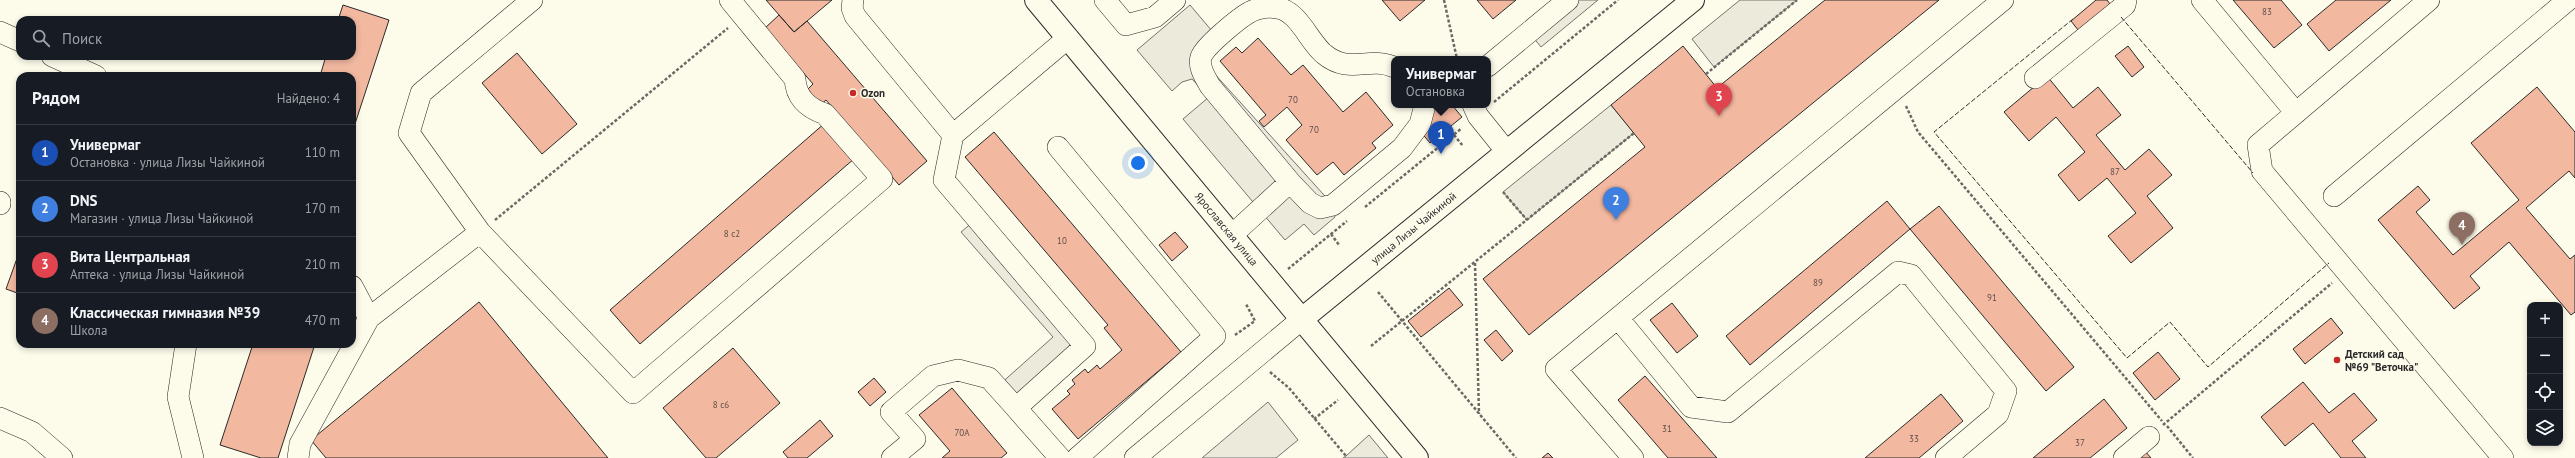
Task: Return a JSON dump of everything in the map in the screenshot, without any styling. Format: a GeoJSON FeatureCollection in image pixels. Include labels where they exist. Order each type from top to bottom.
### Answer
{"type":"FeatureCollection","features":[{"type":"Feature","properties":{"kind":"main road","name":"Ярославская улица"},"geometry":{"type":"LineString","coordinates":[[1036,0],[1417,458]]}},
{"type":"Feature","properties":{"kind":"main road","name":"улица Лизы Чайкиной"},"geometry":{"type":"LineString","coordinates":[[1302,319],[1693,0]]}},
{"type":"Feature","properties":{"kind":"street"},"geometry":{"type":"LineString","coordinates":[[532,0],[421,93],[409,133],[480,232],[633,393],[882,179],[824,114],[811,110],[796,91],[795,79],[737,8]]}},
{"type":"Feature","properties":{"kind":"street"},"geometry":{"type":"LineString","coordinates":[[854,0],[852,8],[855,16],[953,135]]}},
{"type":"Feature","properties":{"kind":"street"},"geometry":{"type":"LineString","coordinates":[[1105,0],[1126,25],[1155,17],[1175,0]]}},
{"type":"Feature","properties":{"kind":"street"},"geometry":{"type":"LineString","coordinates":[[1491,64],[1568,0]]}},
{"type":"Feature","properties":{"kind":"street"},"geometry":{"type":"LineString","coordinates":[[1633,458],[1556,369],[2002,0]]}},
{"type":"Feature","properties":{"kind":"street"},"geometry":{"type":"LineString","coordinates":[[2035,78],[2125,5],[2126,0]]}},
{"type":"Feature","properties":{"kind":"street"},"geometry":{"type":"LineString","coordinates":[[2202,0],[2296,113]]}},
{"type":"Feature","properties":{"kind":"street"},"geometry":{"type":"LineString","coordinates":[[2429,0],[2258,145],[2262,171],[2503,458]]}},
{"type":"Feature","properties":{"kind":"street"},"geometry":{"type":"LineString","coordinates":[[2334,196],[2568,0]]}},
{"type":"Feature","properties":{"kind":"street"},"geometry":{"type":"LineString","coordinates":[[2571,0],[2575,4]]}},
{"type":"Feature","properties":{"kind":"street"},"geometry":{"type":"LineString","coordinates":[[1391,67],[1372,64],[1343,65],[1324,54],[1294,17],[1279,8],[1264,8],[1250,12],[1208,47],[1201,58],[1202,71],[1210,86],[1290,182],[1310,203],[1320,208],[1333,205],[1402,148],[1420,124],[1424,108]]}},
{"type":"Feature","properties":{"kind":"street"},"geometry":{"type":"LineString","coordinates":[[0,32],[16,39]]}},
{"type":"Feature","properties":{"kind":"street"},"geometry":{"type":"LineString","coordinates":[[1016,408],[1085,346],[944,180],[953,135],[1068,38]]}},
{"type":"Feature","properties":{"kind":"street"},"geometry":{"type":"LineString","coordinates":[[61,60],[87,72]]}},
{"type":"Feature","properties":{"kind":"street"},"geometry":{"type":"LineString","coordinates":[[1475,110],[1507,152]]}},
{"type":"Feature","properties":{"kind":"street"},"geometry":{"type":"LineString","coordinates":[[892,458],[915,439],[891,412],[933,376],[958,370],[989,378],[1063,458],[1215,336],[1058,147]]}},
{"type":"Feature","properties":{"kind":"street"},"geometry":{"type":"LineString","coordinates":[[1232,235],[1290,182]]}},
{"type":"Feature","properties":{"kind":"street"},"geometry":{"type":"LineString","coordinates":[[356,340],[368,318],[480,232]]}},
{"type":"Feature","properties":{"kind":"street"},"geometry":{"type":"LineString","coordinates":[[1618,318],[1691,407],[1728,412],[1898,272],[1911,275],[2006,391],[1998,414],[1946,458]]}},
{"type":"Feature","properties":{"kind":"street"},"geometry":{"type":"LineString","coordinates":[[356,294],[368,318]]}},
{"type":"Feature","properties":{"kind":"street","name":"улица Лизы Чайкиной"},"geometry":{"type":"LineString","coordinates":[[1135,458],[1302,319]]}},
{"type":"Feature","properties":{"kind":"street"},"geometry":{"type":"LineString","coordinates":[[185,348],[178,397],[193,458]]}},
{"type":"Feature","properties":{"kind":"street"},"geometry":{"type":"LineString","coordinates":[[298,458],[300,444],[352,348]]}},
{"type":"Feature","properties":{"kind":"street"},"geometry":{"type":"LineString","coordinates":[[0,418],[32,432],[62,458]]}},
{"type":"Feature","properties":{"kind":"street"},"geometry":{"type":"LineString","coordinates":[[2124,458],[2157,430]]}},
{"type":"Feature","properties":{"kind":"path"},"geometry":{"type":"LineString","coordinates":[[1444,0],[1456,56]]}},
{"type":"Feature","properties":{"kind":"path"},"geometry":{"type":"LineString","coordinates":[[1491,98],[1618,0]]}},
{"type":"Feature","properties":{"kind":"path"},"geometry":{"type":"LineString","coordinates":[[1706,74],[1797,0]]}},
{"type":"Feature","properties":{"kind":"path"},"geometry":{"type":"LineString","coordinates":[[480,232],[737,8]]}},
{"type":"Feature","properties":{"kind":"path"},"geometry":{"type":"LineString","coordinates":[[1898,86],[1918,132],[2157,430],[2194,458]]}},
{"type":"Feature","properties":{"kind":"path"},"geometry":{"type":"LineString","coordinates":[[1362,209],[1454,135],[1475,110]]}},
{"type":"Feature","properties":{"kind":"path"},"geometry":{"type":"LineString","coordinates":[[1371,346],[1634,133]]}},
{"type":"Feature","properties":{"kind":"path"},"geometry":{"type":"LineString","coordinates":[[1454,135],[1463,146]]}},
{"type":"Feature","properties":{"kind":"path"},"geometry":{"type":"LineString","coordinates":[[1503,192],[1527,220]]}},
{"type":"Feature","properties":{"kind":"path"},"geometry":{"type":"LineString","coordinates":[[1288,269],[1350,219]]}},
{"type":"Feature","properties":{"kind":"path"},"geometry":{"type":"LineString","coordinates":[[1331,234],[1339,245]]}},
{"type":"Feature","properties":{"kind":"path"},"geometry":{"type":"LineString","coordinates":[[1475,262],[1479,414]]}},
{"type":"Feature","properties":{"kind":"path"},"geometry":{"type":"LineString","coordinates":[[2157,430],[2346,272]]}},
{"type":"Feature","properties":{"kind":"path"},"geometry":{"type":"LineString","coordinates":[[1378,292],[1516,458]]}},
{"type":"Feature","properties":{"kind":"path"},"geometry":{"type":"LineString","coordinates":[[1232,337],[1255,321],[1246,304]]}},
{"type":"Feature","properties":{"kind":"path"},"geometry":{"type":"LineString","coordinates":[[1254,359],[1289,388],[1346,456]]}},
{"type":"Feature","properties":{"kind":"path"},"geometry":{"type":"LineString","coordinates":[[1314,419],[1338,400]]}},
{"type":"Feature","properties":{"kind":"shaded area"},"geometry":{"type":"Polygon","coordinates":[[[1575,0],[1598,0],[1541,47],[1532,36],[1575,0]]]}},
{"type":"Feature","properties":{"kind":"shaded area"},"geometry":{"type":"Polygon","coordinates":[[[1740,0],[1797,0],[1714,67],[1692,39],[1740,0]]]}},
{"type":"Feature","properties":{"kind":"shaded area"},"geometry":{"type":"Polygon","coordinates":[[[1190,5],[1223,44],[1203,61],[1333,205],[1335,217],[1314,235],[1304,224],[1285,240],[1183,119],[1209,97],[1192,79],[1182,82],[1172,91],[1137,50],[1190,5]]]}},
{"type":"Feature","properties":{"kind":"shaded area"},"geometry":{"type":"Polygon","coordinates":[[[1611,105],[1634,133],[1527,220],[1503,192],[1611,105]]]}},
{"type":"Feature","properties":{"kind":"shaded area"},"geometry":{"type":"Polygon","coordinates":[[[973,222],[1079,343],[1012,402],[998,386],[1053,337],[961,232],[973,222]]]}},
{"type":"Feature","properties":{"kind":"shaded area"},"geometry":{"type":"Polygon","coordinates":[[[1268,402],[1298,440],[1276,458],[1202,458],[1268,402]]]}},
{"type":"Feature","properties":{"kind":"shaded area"},"geometry":{"type":"Polygon","coordinates":[[[1369,435],[1388,458],[1343,458],[1346,456],[1369,435]]]}},
{"type":"Feature","properties":{"kind":"building"},"geometry":{"type":"Polygon","coordinates":[[[766,0],[832,0],[794,32],[766,0]]]}},
{"type":"Feature","properties":{"kind":"building"},"geometry":{"type":"Polygon","coordinates":[[[1382,0],[1425,0],[1400,21],[1382,0]]]}},
{"type":"Feature","properties":{"kind":"building"},"geometry":{"type":"Polygon","coordinates":[[[1477,0],[1516,0],[1493,19],[1477,0]]]}},
{"type":"Feature","properties":{"kind":"building"},"geometry":{"type":"Polygon","coordinates":[[[1825,0],[1939,0],[1529,335],[1483,279],[1645,147],[1611,105],[1683,46],[1717,88],[1825,0]]]}},
{"type":"Feature","properties":{"kind":"building"},"geometry":{"type":"Polygon","coordinates":[[[2096,0],[2107,0],[2113,8],[2082,35],[2071,21],[2096,0]]]}},
{"type":"Feature","properties":{"kind":"building"},"geometry":{"type":"Polygon","coordinates":[[[2233,0],[2281,0],[2302,25],[2274,48],[2233,0]]]}},
{"type":"Feature","properties":{"kind":"building"},"geometry":{"type":"Polygon","coordinates":[[[2336,0],[2391,0],[2329,51],[2307,24],[2336,0]]]}},
{"type":"Feature","properties":{"kind":"building"},"geometry":{"type":"Polygon","coordinates":[[[343,5],[389,20],[356,121],[356,72],[321,72],[325,60],[356,60],[356,16],[339,16],[343,5]]]}},
{"type":"Feature","properties":{"kind":"building"},"geometry":{"type":"Polygon","coordinates":[[[779,15],[794,32],[807,21],[927,161],[899,185],[826,100],[818,107],[805,92],[813,84],[765,28],[779,15]]]}},
{"type":"Feature","properties":{"kind":"building"},"geometry":{"type":"Polygon","coordinates":[[[1258,38],[1291,75],[1303,65],[1343,112],[1366,92],[1393,125],[1372,143],[1376,148],[1344,175],[1333,162],[1317,175],[1286,140],[1302,125],[1287,107],[1264,127],[1259,121],[1266,115],[1220,61],[1236,47],[1242,53],[1258,38]]]}},
{"type":"Feature","properties":{"kind":"building"},"geometry":{"type":"Polygon","coordinates":[[[2128,46],[2144,67],[2132,77],[2115,56],[2128,46]]]}},
{"type":"Feature","properties":{"kind":"building"},"geometry":{"type":"Polygon","coordinates":[[[517,53],[577,124],[542,154],[482,83],[517,53]]]}},
{"type":"Feature","properties":{"kind":"building"},"geometry":{"type":"Polygon","coordinates":[[[2047,76],[2073,108],[2098,87],[2121,115],[2096,135],[2125,170],[2149,149],[2172,175],[2147,196],[2173,228],[2131,263],[2108,236],[2136,213],[2107,178],[2079,201],[2058,175],[2085,152],[2056,117],[2029,141],[2004,112],[2047,76]]]}},
{"type":"Feature","properties":{"kind":"building"},"geometry":{"type":"Polygon","coordinates":[[[2537,87],[2575,132],[2575,178],[2569,171],[2526,208],[2570,259],[2575,255],[2575,312],[2571,315],[2563,306],[2563,302],[2560,302],[2509,242],[2470,276],[2480,288],[2454,309],[2378,220],[2418,186],[2430,200],[2416,212],[2453,255],[2519,200],[2471,143],[2537,87]]]}},
{"type":"Feature","properties":{"kind":"building"},"geometry":{"type":"Polygon","coordinates":[[[1436,108],[1454,108],[1462,117],[1430,143],[1420,131],[1424,118],[1436,108]]]}},
{"type":"Feature","properties":{"kind":"building"},"geometry":{"type":"Polygon","coordinates":[[[825,123],[855,158],[640,344],[610,310],[825,123]]]}},
{"type":"Feature","properties":{"kind":"building"},"geometry":{"type":"Polygon","coordinates":[[[994,132],[1181,352],[1078,439],[1052,409],[1070,394],[1067,391],[1075,384],[1072,380],[1085,369],[1088,373],[1097,365],[1100,369],[1122,350],[1104,328],[1108,325],[965,157],[994,132]]]}},
{"type":"Feature","properties":{"kind":"building"},"geometry":{"type":"Polygon","coordinates":[[[1887,201],[1910,229],[1750,365],[1726,336],[1887,201]]]}},
{"type":"Feature","properties":{"kind":"building"},"geometry":{"type":"Polygon","coordinates":[[[1939,206],[2074,367],[2046,391],[1910,229],[1939,206]]]}},
{"type":"Feature","properties":{"kind":"building"},"geometry":{"type":"Polygon","coordinates":[[[1175,232],[1188,247],[1172,261],[1159,245],[1175,232]]]}},
{"type":"Feature","properties":{"kind":"building"},"geometry":{"type":"Polygon","coordinates":[[[16,261],[16,293],[6,289],[16,261]]]}},
{"type":"Feature","properties":{"kind":"building"},"geometry":{"type":"Polygon","coordinates":[[[1449,288],[1463,305],[1421,337],[1408,321],[1449,288]]]}},
{"type":"Feature","properties":{"kind":"building"},"geometry":{"type":"Polygon","coordinates":[[[479,302],[608,458],[326,458],[311,440],[479,302]]]}},
{"type":"Feature","properties":{"kind":"building"},"geometry":{"type":"Polygon","coordinates":[[[1672,303],[1698,336],[1677,353],[1650,320],[1672,303]]]}},
{"type":"Feature","properties":{"kind":"building"},"geometry":{"type":"Polygon","coordinates":[[[2331,318],[2343,333],[2305,364],[2293,349],[2331,318]]]}},
{"type":"Feature","properties":{"kind":"building"},"geometry":{"type":"Polygon","coordinates":[[[1496,330],[1513,351],[1502,361],[1484,340],[1496,330]]]}},
{"type":"Feature","properties":{"kind":"building"},"geometry":{"type":"Polygon","coordinates":[[[252,348],[314,348],[278,458],[261,458],[220,445],[252,348]]]}},
{"type":"Feature","properties":{"kind":"building"},"geometry":{"type":"Polygon","coordinates":[[[733,348],[780,403],[716,458],[706,458],[663,408],[733,348]]]}},
{"type":"Feature","properties":{"kind":"building"},"geometry":{"type":"Polygon","coordinates":[[[2158,352],[2180,379],[2155,400],[2133,373],[2158,352]]]}},
{"type":"Feature","properties":{"kind":"building"},"geometry":{"type":"Polygon","coordinates":[[[1645,376],[1717,458],[1668,458],[1618,400],[1645,376]]]}},
{"type":"Feature","properties":{"kind":"building"},"geometry":{"type":"Polygon","coordinates":[[[874,378],[886,392],[870,406],[858,392],[874,378]]]}},
{"type":"Feature","properties":{"kind":"building"},"geometry":{"type":"Polygon","coordinates":[[[2303,382],[2329,413],[2354,393],[2377,420],[2352,441],[2366,458],[2341,458],[2313,423],[2285,446],[2261,417],[2303,382]]]}},
{"type":"Feature","properties":{"kind":"building"},"geometry":{"type":"Polygon","coordinates":[[[952,388],[1007,453],[1001,458],[942,458],[950,451],[919,415],[952,388]]]}},
{"type":"Feature","properties":{"kind":"building"},"geometry":{"type":"Polygon","coordinates":[[[1941,394],[1963,421],[1919,458],[1865,458],[1941,394]]]}},
{"type":"Feature","properties":{"kind":"building"},"geometry":{"type":"Polygon","coordinates":[[[2104,399],[2127,428],[2090,458],[2033,458],[2104,399]]]}},
{"type":"Feature","properties":{"kind":"building"},"geometry":{"type":"Polygon","coordinates":[[[820,420],[833,436],[807,458],[788,458],[783,452],[820,420]]]}},
{"type":"Feature","properties":{"kind":"building"},"geometry":{"type":"Polygon","coordinates":[[[2145,451],[2151,458],[2137,458],[2145,451]]]}},
{"type":"Feature","properties":{"kind":"building"},"geometry":{"type":"Polygon","coordinates":[[[1548,453],[1553,458],[1542,458],[1548,453]]]}},
{"type":"Feature","properties":{"kind":"fence"},"geometry":{"type":"LineString","coordinates":[[2121,17],[2253,173]]}},
{"type":"Feature","properties":{"kind":"fence"},"geometry":{"type":"LineString","coordinates":[[2073,19],[1934,132],[2127,358],[2170,322],[2208,367],[2329,263]]}},
{"type":"Feature","properties":{"kind":"place","name":"Ozon"},"geometry":{"type":"Point","coordinates":[853,93]}},
{"type":"Feature","properties":{"kind":"place","name":"Вита Центральная"},"geometry":{"type":"Point","coordinates":[1719,116]}},
{"type":"Feature","properties":{"kind":"place","name":"Универмаг"},"geometry":{"type":"Point","coordinates":[1441,154]}},
{"type":"Feature","properties":{"kind":"place","name":"DNS"},"geometry":{"type":"Point","coordinates":[1616,220]}},
{"type":"Feature","properties":{"kind":"place","name":"Классическая гимназия №39"},"geometry":{"type":"Point","coordinates":[2462,245]}},
{"type":"Feature","properties":{"kind":"place","name":"Детский сад №69 \"Веточка\""},"geometry":{"type":"Point","coordinates":[2337,360]}}]}
